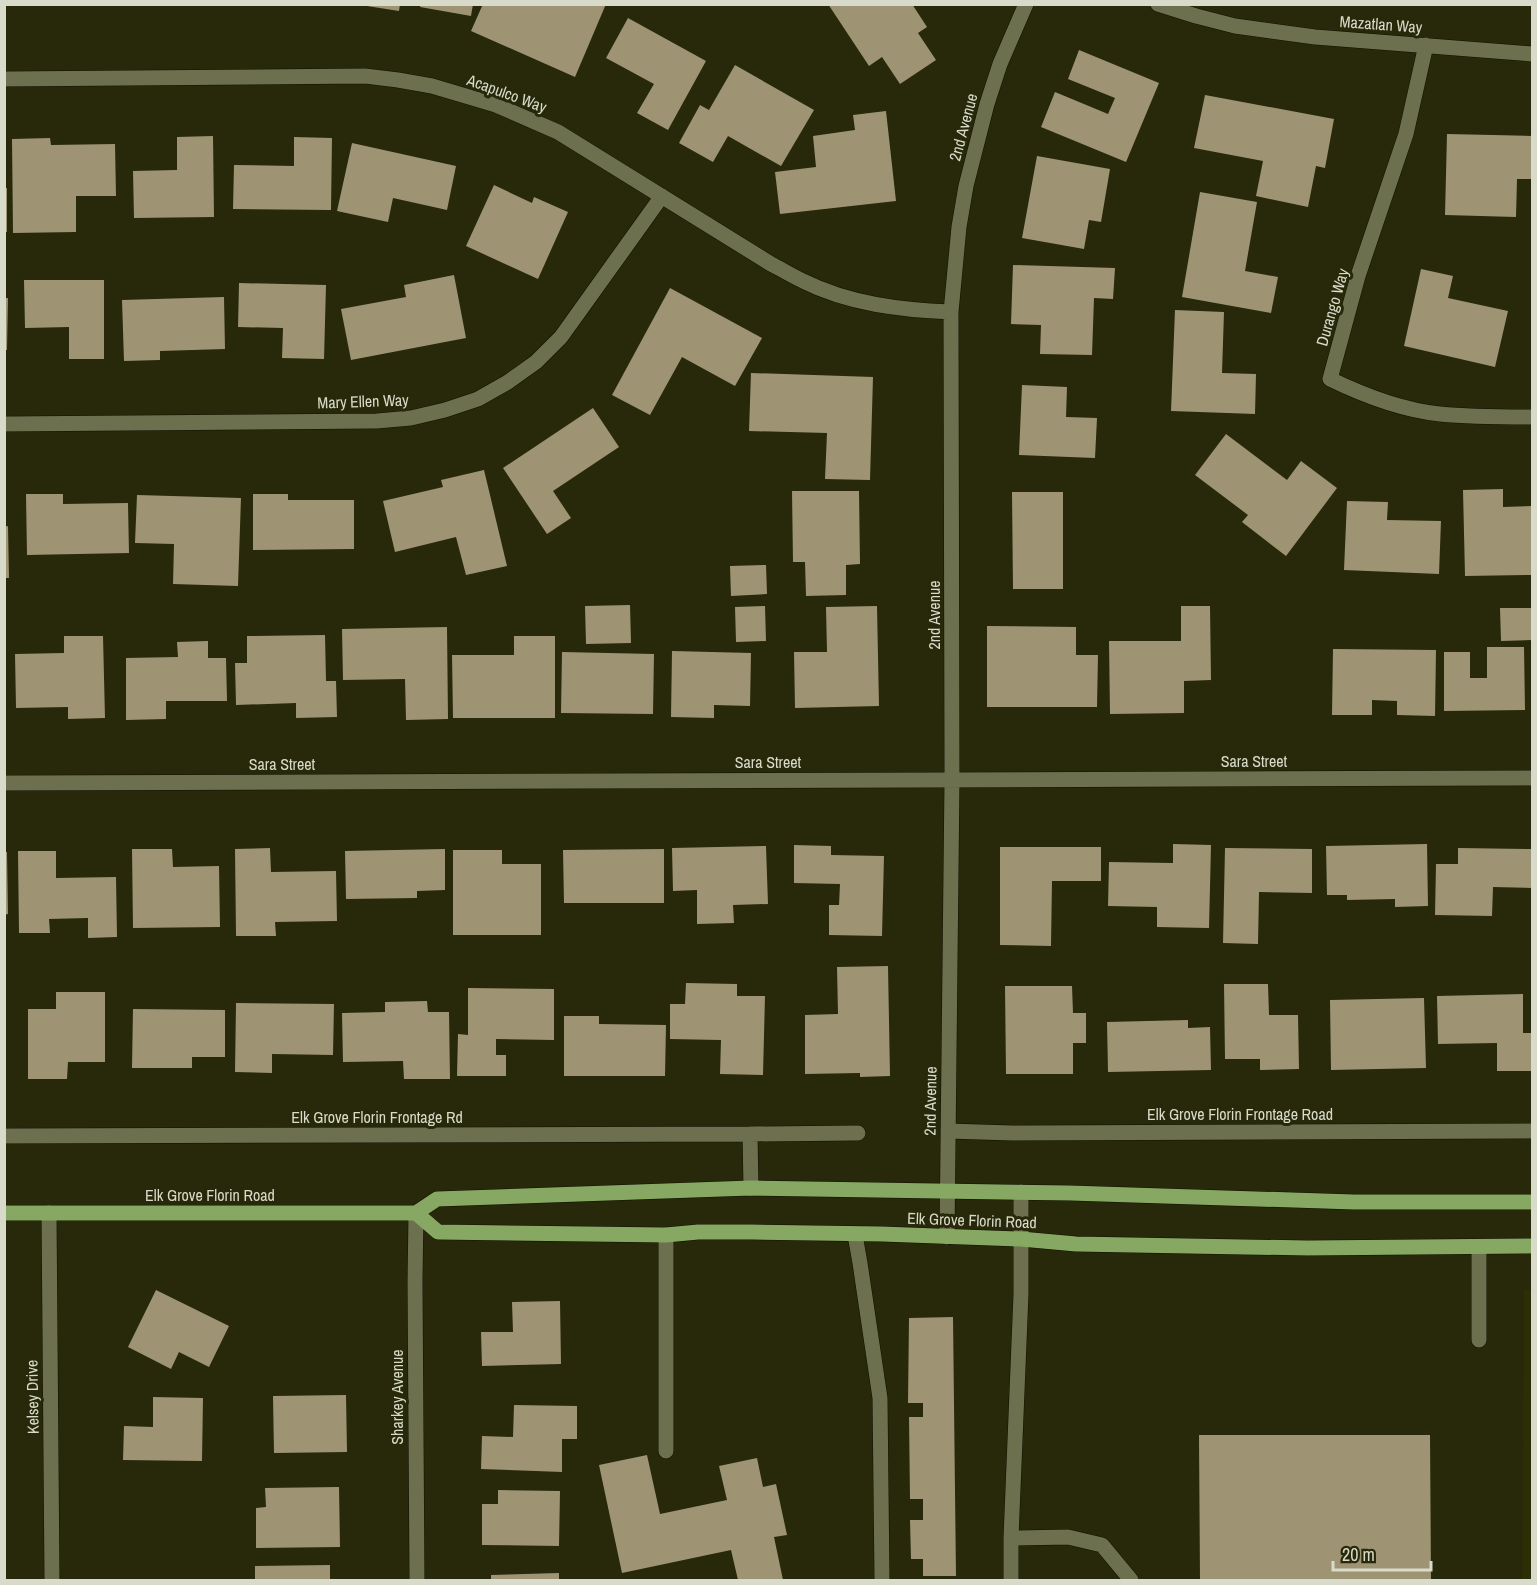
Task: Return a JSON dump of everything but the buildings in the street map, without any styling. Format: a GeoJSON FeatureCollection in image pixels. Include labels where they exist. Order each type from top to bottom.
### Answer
{"type":"FeatureCollection","features":[{"type":"Feature","properties":{"kind":"main road","name":"Elk Grove Florin Road"},"geometry":{"type":"LineString","coordinates":[[4,1213],[416,1213],[437,1199],[751,1188],[946,1190],[1354,1202],[1533,1202]]}},
{"type":"Feature","properties":{"kind":"main road","name":"Elk Grove Florin Road"},"geometry":{"type":"LineString","coordinates":[[416,1213],[438,1232],[666,1235],[741,1232],[1021,1239],[1076,1244],[1296,1248],[1533,1246]]}},
{"type":"Feature","properties":{"kind":"street","name":"2nd Avenue"},"geometry":{"type":"LineString","coordinates":[[947,1237],[952,780],[951,312],[959,227],[966,186],[1000,64],[1026,4]]}},
{"type":"Feature","properties":{"kind":"street","name":"Mazatlan Way"},"geometry":{"type":"LineString","coordinates":[[1158,4],[1235,26],[1315,37],[1533,54]]}},
{"type":"Feature","properties":{"kind":"street","name":"Durango Way"},"geometry":{"type":"LineString","coordinates":[[1426,45],[1406,134],[1358,276],[1330,379],[1365,395],[1438,414],[1533,417]]}},
{"type":"Feature","properties":{"kind":"street","name":"Acapulco Way"},"geometry":{"type":"LineString","coordinates":[[4,79],[365,76],[432,86],[496,105],[558,132],[771,264],[805,282],[839,296],[877,305],[951,312]]}},
{"type":"Feature","properties":{"kind":"street","name":"Mary Ellen Way"},"geometry":{"type":"LineString","coordinates":[[4,424],[377,421],[411,418],[478,399],[508,382],[536,362],[561,337],[662,196]]}},
{"type":"Feature","properties":{"kind":"street","name":"Sara Street"},"geometry":{"type":"LineString","coordinates":[[4,783],[1533,778]]}},
{"type":"Feature","properties":{"kind":"street","name":"Elk Grove Florin Frontage Road"},"geometry":{"type":"LineString","coordinates":[[948,1131],[1036,1133],[1533,1131]]}},
{"type":"Feature","properties":{"kind":"street","name":"Elk Grove Florin Frontage Rd"},"geometry":{"type":"LineString","coordinates":[[4,1136],[858,1132]]}},
{"type":"Feature","properties":{"kind":"street"},"geometry":{"type":"LineString","coordinates":[[750,1134],[751,1188]]}},
{"type":"Feature","properties":{"kind":"street"},"geometry":{"type":"LineString","coordinates":[[1011,1581],[1021,1294],[1021,1192]]}},
{"type":"Feature","properties":{"kind":"street","name":"Kelsey Drive"},"geometry":{"type":"LineString","coordinates":[[49,1213],[52,1581]]}},
{"type":"Feature","properties":{"kind":"street","name":"Sharkey Avenue"},"geometry":{"type":"LineString","coordinates":[[416,1213],[417,1581]]}},
{"type":"Feature","properties":{"kind":"street"},"geometry":{"type":"LineString","coordinates":[[666,1235],[666,1451]]}},
{"type":"Feature","properties":{"kind":"street"},"geometry":{"type":"LineString","coordinates":[[855,1235],[880,1398],[882,1581]]}},
{"type":"Feature","properties":{"kind":"street"},"geometry":{"type":"LineString","coordinates":[[1479,1247],[1479,1340]]}},
{"type":"Feature","properties":{"kind":"street"},"geometry":{"type":"LineString","coordinates":[[1011,1538],[1068,1538],[1102,1545],[1131,1581]]}},
{"type":"Feature","properties":{"kind":"shaded area"},"geometry":{"type":"Polygon","coordinates":[[[1532,1289],[1532,1580],[1522,1580],[1524,1290],[1532,1289]]]}}]}
